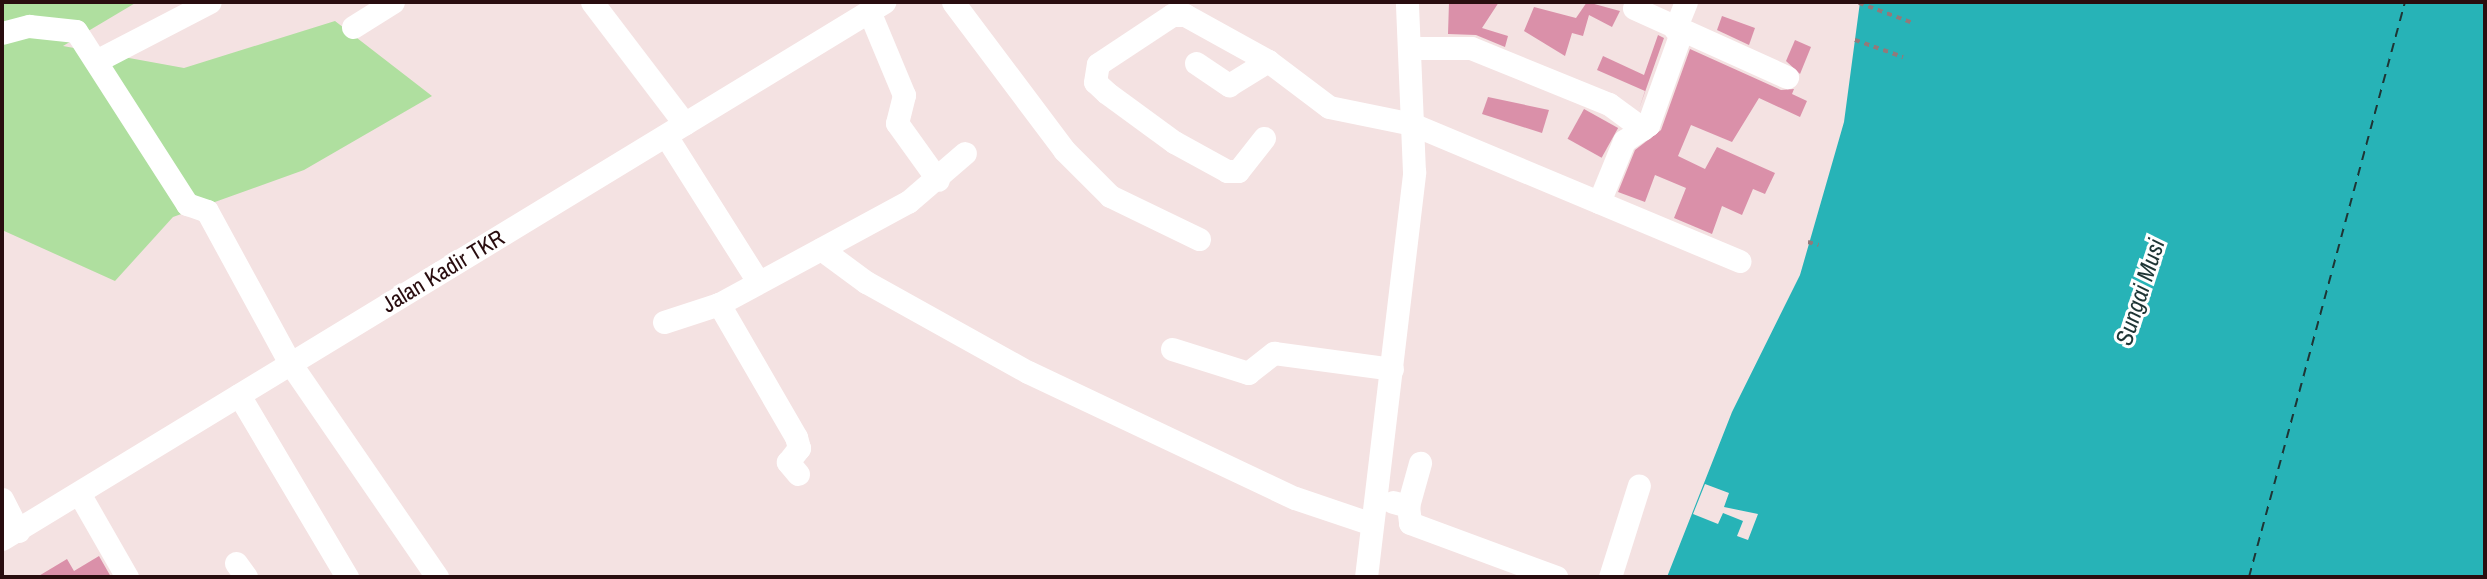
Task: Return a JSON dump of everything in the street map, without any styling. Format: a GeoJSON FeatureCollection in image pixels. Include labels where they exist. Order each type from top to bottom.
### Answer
{"type":"FeatureCollection","features":[{"type":"Feature","properties":{"kind":"street"},"geometry":{"type":"LineString","coordinates":[[96,61],[210,2]]}},
{"type":"Feature","properties":{"kind":"street"},"geometry":{"type":"LineString","coordinates":[[354,27],[393,2]]}},
{"type":"Feature","properties":{"kind":"street"},"geometry":{"type":"LineString","coordinates":[[592,2],[676,130],[757,280]]}},
{"type":"Feature","properties":{"kind":"street"},"geometry":{"type":"LineString","coordinates":[[953,2],[1064,150],[1110,196],[1199,239]]}},
{"type":"Feature","properties":{"kind":"street"},"geometry":{"type":"LineString","coordinates":[[1366,577],[1414,172],[1407,2]]}},
{"type":"Feature","properties":{"kind":"street"},"geometry":{"type":"LineString","coordinates":[[1599,202],[1624,141],[1643,129],[1686,2]]}},
{"type":"Feature","properties":{"kind":"street"},"geometry":{"type":"LineString","coordinates":[[876,6],[904,95],[897,123],[938,180]]}},
{"type":"Feature","properties":{"kind":"street","name":"Jalan Kadir TKR"},"geometry":{"type":"LineString","coordinates":[[10,535],[80,495],[290,363],[876,6]]}},
{"type":"Feature","properties":{"kind":"street"},"geometry":{"type":"LineString","coordinates":[[1634,8],[1678,31],[1787,78]]}},
{"type":"Feature","properties":{"kind":"street"},"geometry":{"type":"LineString","coordinates":[[1264,138],[1238,171],[1227,171],[1174,142],[1107,93],[1094,73],[1098,64],[1172,15],[1202,20],[1268,61],[1329,107],[1412,124],[1740,261]]}},
{"type":"Feature","properties":{"kind":"street"},"geometry":{"type":"LineString","coordinates":[[2,33],[29,26],[72,29],[96,61],[187,204],[207,211],[290,363],[437,577]]}},
{"type":"Feature","properties":{"kind":"street"},"geometry":{"type":"LineString","coordinates":[[1409,48],[1471,48],[1609,104],[1643,129]]}},
{"type":"Feature","properties":{"kind":"street"},"geometry":{"type":"LineString","coordinates":[[1196,63],[1229,85],[1268,61]]}},
{"type":"Feature","properties":{"kind":"street"},"geometry":{"type":"LineString","coordinates":[[664,322],[719,304],[757,280],[821,249],[938,180],[965,152]]}},
{"type":"Feature","properties":{"kind":"street"},"geometry":{"type":"LineString","coordinates":[[821,249],[866,282],[1028,372],[1295,498],[1372,524]]}},
{"type":"Feature","properties":{"kind":"street"},"geometry":{"type":"LineString","coordinates":[[719,304],[796,437],[799,448],[788,462],[798,474]]}},
{"type":"Feature","properties":{"kind":"street"},"geometry":{"type":"LineString","coordinates":[[1172,349],[1248,373],[1274,353],[1392,369]]}},
{"type":"Feature","properties":{"kind":"street"},"geometry":{"type":"LineString","coordinates":[[239,395],[347,577]]}},
{"type":"Feature","properties":{"kind":"street"},"geometry":{"type":"LineString","coordinates":[[1420,463],[1408,506],[1410,523],[1556,577]]}},
{"type":"Feature","properties":{"kind":"street"},"geometry":{"type":"LineString","coordinates":[[1610,577],[1639,485]]}},
{"type":"Feature","properties":{"kind":"street"},"geometry":{"type":"LineString","coordinates":[[80,495],[127,577]]}},
{"type":"Feature","properties":{"kind":"street"},"geometry":{"type":"LineString","coordinates":[[2,499],[10,535]]}},
{"type":"Feature","properties":{"kind":"street"},"geometry":{"type":"LineString","coordinates":[[1376,500],[1408,506]]}},
{"type":"Feature","properties":{"kind":"path"},"geometry":{"type":"LineString","coordinates":[[1860,3],[1913,23]]}},
{"type":"Feature","properties":{"kind":"path"},"geometry":{"type":"LineString","coordinates":[[1855,40],[1903,57]]}},
{"type":"Feature","properties":{"kind":"path"},"geometry":{"type":"LineString","coordinates":[[1808,242],[1819,245]]}},
{"type":"Feature","properties":{"kind":"green space"},"geometry":{"type":"Polygon","coordinates":[[[2,2],[137,2],[63,46],[184,68],[335,21],[432,96],[304,170],[173,217],[115,281],[2,230],[2,2]]]}},
{"type":"Feature","properties":{"kind":"water","name":"Sungai Musi"},"geometry":{"type":"Polygon","coordinates":[[[1860,2],[2485,2],[2485,577],[1667,577],[1732,412],[1800,275],[1844,122],[1860,2]]]}},
{"type":"Feature","properties":{"kind":"pier"},"geometry":{"type":"Polygon","coordinates":[[[1705,484],[1729,493],[1724,507],[1758,514],[1748,540],[1737,536],[1743,521],[1723,513],[1718,524],[1693,514],[1705,484]]]}},
{"type":"Feature","properties":{"kind":"building"},"geometry":{"type":"Polygon","coordinates":[[[1449,2],[1499,2],[1482,28],[1508,36],[1505,47],[1476,35],[1448,34],[1449,2]]]}},
{"type":"Feature","properties":{"kind":"building"},"geometry":{"type":"Polygon","coordinates":[[[1587,2],[1620,11],[1612,27],[1589,15],[1583,36],[1572,33],[1565,56],[1524,31],[1534,7],[1576,18],[1587,2]]]}},
{"type":"Feature","properties":{"kind":"building"},"geometry":{"type":"Polygon","coordinates":[[[1722,16],[1755,28],[1749,45],[1717,30],[1722,16]]]}},
{"type":"Feature","properties":{"kind":"building"},"geometry":{"type":"Polygon","coordinates":[[[1658,35],[1664,38],[1639,109],[1645,91],[1597,70],[1603,56],[1644,75],[1658,35]]]}},
{"type":"Feature","properties":{"kind":"building"},"geometry":{"type":"Polygon","coordinates":[[[1795,40],[1811,47],[1800,74],[1786,61],[1795,40]]]}},
{"type":"Feature","properties":{"kind":"building"},"geometry":{"type":"Polygon","coordinates":[[[1690,49],[1781,90],[1794,89],[1792,94],[1807,101],[1800,117],[1759,98],[1732,142],[1691,125],[1678,156],[1705,169],[1717,147],[1775,173],[1765,194],[1753,189],[1742,215],[1722,206],[1712,234],[1674,218],[1686,188],[1655,175],[1645,202],[1618,192],[1635,150],[1661,130],[1690,49]]]}},
{"type":"Feature","properties":{"kind":"building"},"geometry":{"type":"Polygon","coordinates":[[[1488,97],[1549,110],[1542,133],[1482,114],[1488,97]]]}},
{"type":"Feature","properties":{"kind":"building"},"geometry":{"type":"Polygon","coordinates":[[[1584,109],[1618,128],[1602,158],[1568,139],[1584,109]]]}},
{"type":"Feature","properties":{"kind":"building"},"geometry":{"type":"Polygon","coordinates":[[[99,556],[111,577],[37,577],[67,559],[74,571],[99,556]]]}},
{"type":"Feature","properties":{"kind":"ferry route"},"geometry":{"type":"LineString","coordinates":[[2249,577],[2405,2]]}}]}
